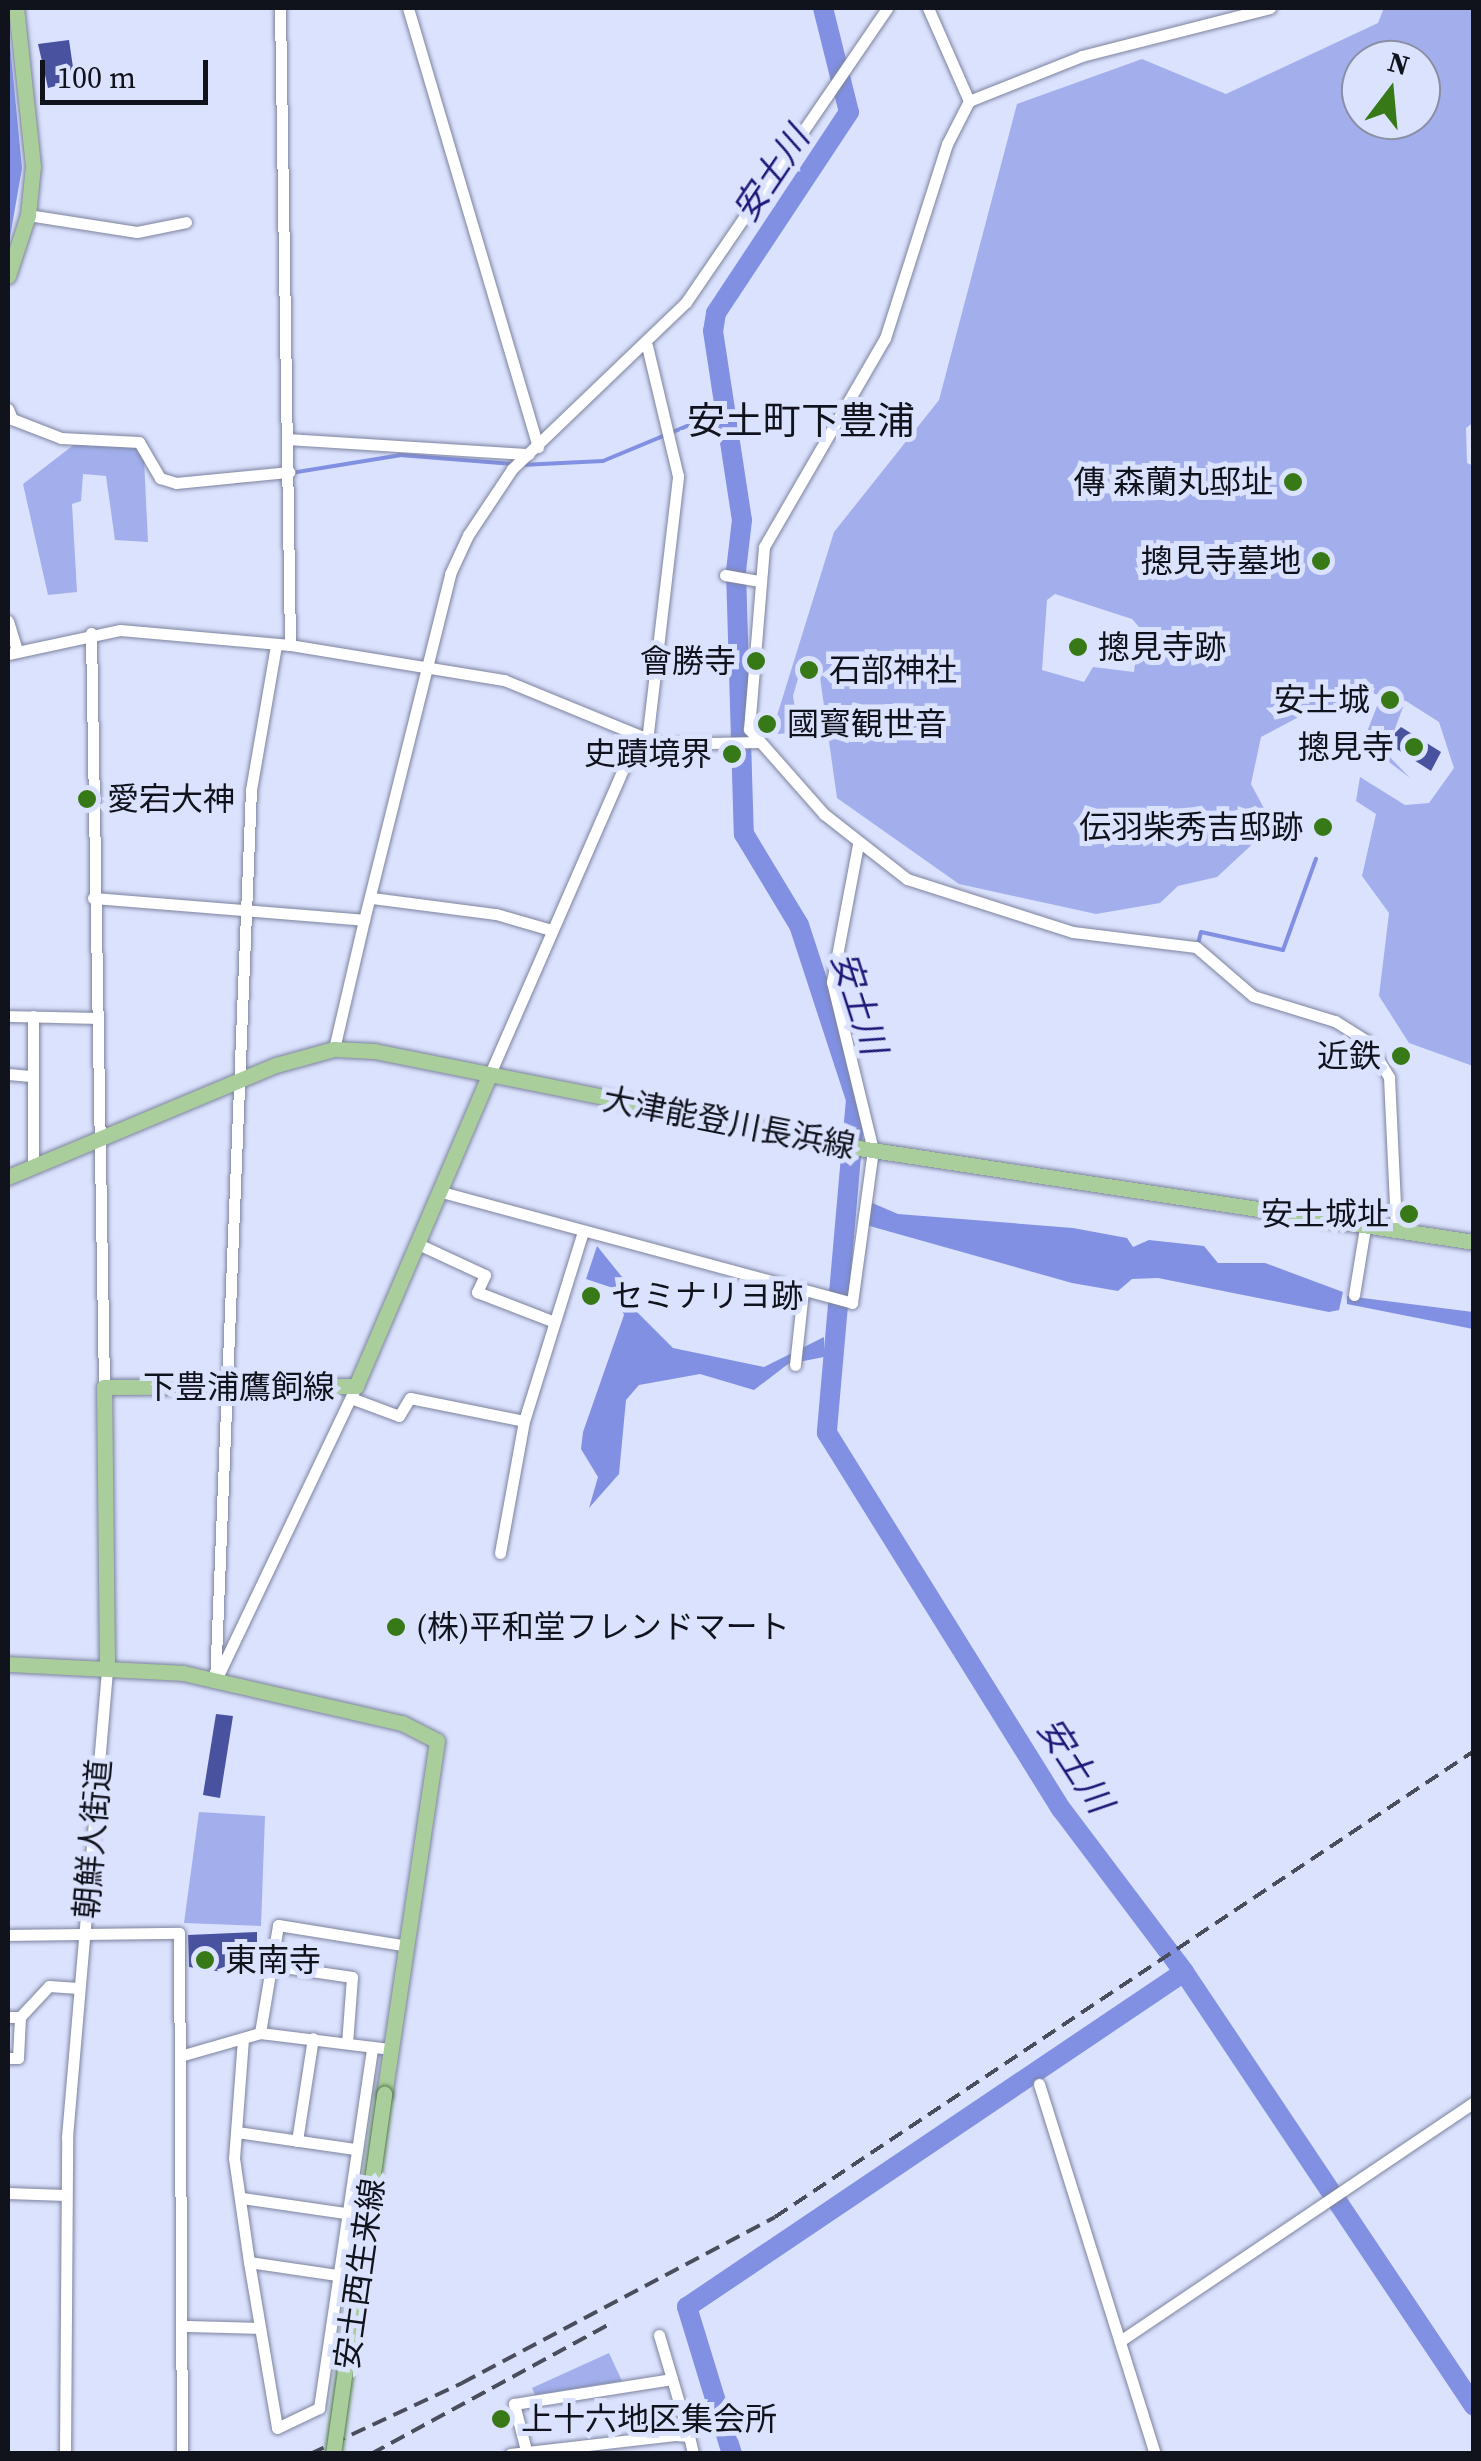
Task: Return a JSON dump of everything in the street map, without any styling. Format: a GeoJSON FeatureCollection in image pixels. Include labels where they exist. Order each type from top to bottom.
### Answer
{"type":"FeatureCollection","features":[{"type":"Feature","properties":{"kind":"main road"},"geometry":{"type":"LineString","coordinates":[[8,276],[28,215],[33,166],[16,8]]}},
{"type":"Feature","properties":{"kind":"main road","name":"大津能登川長浜線"},"geometry":{"type":"LineString","coordinates":[[8,1177],[33,1163],[240,1080],[334,1049],[860,1148],[1396,1226],[1474,1242]]}},
{"type":"Feature","properties":{"kind":"main road","name":"下豊浦鷹飼線"},"geometry":{"type":"LineString","coordinates":[[107,1667],[104,1387],[222,1386],[354,1392],[489,1076]]}},
{"type":"Feature","properties":{"kind":"main road"},"geometry":{"type":"LineString","coordinates":[[8,1664],[107,1667],[215,1682]]}},
{"type":"Feature","properties":{"kind":"main road","name":"安土西生来線"},"geometry":{"type":"LineString","coordinates":[[215,1682],[402,1723],[438,1740],[333,2454]]}},
{"type":"Feature","properties":{"kind":"street"},"geometry":{"type":"LineString","coordinates":[[280,8],[290,645]]}},
{"type":"Feature","properties":{"kind":"street"},"geometry":{"type":"LineString","coordinates":[[408,8],[530,453]]}},
{"type":"Feature","properties":{"kind":"street"},"geometry":{"type":"LineString","coordinates":[[334,1049],[450,574],[512,469],[647,346],[847,74],[886,8]]}},
{"type":"Feature","properties":{"kind":"street"},"geometry":{"type":"LineString","coordinates":[[928,8],[969,101]]}},
{"type":"Feature","properties":{"kind":"street"},"geometry":{"type":"LineString","coordinates":[[1270,8],[1067,60],[969,101],[948,144],[885,338],[772,523],[758,581],[749,729],[756,743],[858,846],[941,894],[1087,935],[1196,947],[1254,996],[1351,1030],[1378,1052],[1389,1077],[1396,1226]]}},
{"type":"Feature","properties":{"kind":"street"},"geometry":{"type":"LineString","coordinates":[[28,215],[137,232],[186,222]]}},
{"type":"Feature","properties":{"kind":"street"},"geometry":{"type":"LineString","coordinates":[[489,1076],[551,930],[641,740],[678,476],[647,346]]}},
{"type":"Feature","properties":{"kind":"street"},"geometry":{"type":"LineString","coordinates":[[8,409],[12,420],[61,438],[139,442],[160,478],[176,482],[289,472]]}},
{"type":"Feature","properties":{"kind":"street"},"geometry":{"type":"LineString","coordinates":[[288,440],[530,453]]}},
{"type":"Feature","properties":{"kind":"street"},"geometry":{"type":"LineString","coordinates":[[724,575],[758,581]]}},
{"type":"Feature","properties":{"kind":"street"},"geometry":{"type":"LineString","coordinates":[[8,621],[12,652],[92,633],[290,645],[504,680],[641,740],[756,743]]}},
{"type":"Feature","properties":{"kind":"street"},"geometry":{"type":"LineString","coordinates":[[92,633],[94,1018],[104,1387]]}},
{"type":"Feature","properties":{"kind":"street"},"geometry":{"type":"LineString","coordinates":[[215,1682],[222,1386],[252,790],[276,645]]}},
{"type":"Feature","properties":{"kind":"street"},"geometry":{"type":"LineString","coordinates":[[438,1191],[803,1292],[852,1302],[868,1192],[832,982],[858,846]]}},
{"type":"Feature","properties":{"kind":"street"},"geometry":{"type":"LineString","coordinates":[[93,898],[364,920]]}},
{"type":"Feature","properties":{"kind":"street"},"geometry":{"type":"LineString","coordinates":[[372,898],[496,914],[551,930]]}},
{"type":"Feature","properties":{"kind":"street"},"geometry":{"type":"LineString","coordinates":[[8,1016],[94,1018]]}},
{"type":"Feature","properties":{"kind":"street"},"geometry":{"type":"LineString","coordinates":[[33,1016],[33,1163]]}},
{"type":"Feature","properties":{"kind":"street"},"geometry":{"type":"LineString","coordinates":[[8,1074],[33,1076]]}},
{"type":"Feature","properties":{"kind":"street"},"geometry":{"type":"LineString","coordinates":[[1354,1295],[1366,1222]]}},
{"type":"Feature","properties":{"kind":"street"},"geometry":{"type":"LineString","coordinates":[[500,1553],[524,1422],[583,1232]]}},
{"type":"Feature","properties":{"kind":"street"},"geometry":{"type":"LineString","coordinates":[[416,1243],[485,1275],[477,1292],[552,1322]]}},
{"type":"Feature","properties":{"kind":"street"},"geometry":{"type":"LineString","coordinates":[[795,1365],[803,1292]]}},
{"type":"Feature","properties":{"kind":"street"},"geometry":{"type":"LineString","coordinates":[[215,1682],[354,1392],[399,1416],[410,1398],[524,1422]]}},
{"type":"Feature","properties":{"kind":"street","name":"朝鮮人街道"},"geometry":{"type":"LineString","coordinates":[[8,1934],[85,1934],[107,1667]]}},
{"type":"Feature","properties":{"kind":"street"},"geometry":{"type":"LineString","coordinates":[[260,2032],[278,1926],[407,1946]]}},
{"type":"Feature","properties":{"kind":"street"},"geometry":{"type":"LineString","coordinates":[[65,2454],[66,2195],[78,1988],[85,1934],[179,1933],[182,2454]]}},
{"type":"Feature","properties":{"kind":"street"},"geometry":{"type":"LineString","coordinates":[[270,1965],[352,1978],[348,2043]]}},
{"type":"Feature","properties":{"kind":"street"},"geometry":{"type":"LineString","coordinates":[[8,2058],[18,2058],[14,2017],[49,1986],[78,1988]]}},
{"type":"Feature","properties":{"kind":"street"},"geometry":{"type":"LineString","coordinates":[[180,2056],[260,2032],[391,2049]]}},
{"type":"Feature","properties":{"kind":"street"},"geometry":{"type":"LineString","coordinates":[[297,2141],[313,2038]]}},
{"type":"Feature","properties":{"kind":"street"},"geometry":{"type":"LineString","coordinates":[[244,2039],[237,2132],[249,2262],[271,2425],[316,2412],[372,2047]]}},
{"type":"Feature","properties":{"kind":"street"},"geometry":{"type":"LineString","coordinates":[[1039,2084],[1155,2454]]}},
{"type":"Feature","properties":{"kind":"street"},"geometry":{"type":"LineString","coordinates":[[1120,2341],[1474,2102]]}},
{"type":"Feature","properties":{"kind":"street"},"geometry":{"type":"LineString","coordinates":[[237,2132],[355,2150]]}},
{"type":"Feature","properties":{"kind":"street"},"geometry":{"type":"LineString","coordinates":[[8,2193],[66,2195]]}},
{"type":"Feature","properties":{"kind":"street"},"geometry":{"type":"LineString","coordinates":[[242,2198],[345,2214]]}},
{"type":"Feature","properties":{"kind":"street"},"geometry":{"type":"LineString","coordinates":[[249,2262],[337,2275]]}},
{"type":"Feature","properties":{"kind":"street"},"geometry":{"type":"LineString","coordinates":[[183,2326],[257,2328]]}},
{"type":"Feature","properties":{"kind":"street"},"geometry":{"type":"LineString","coordinates":[[659,2335],[693,2454]]}},
{"type":"Feature","properties":{"kind":"street"},"geometry":{"type":"LineString","coordinates":[[526,2451],[514,2404],[672,2379]]}},
{"type":"Feature","properties":{"kind":"street"},"geometry":{"type":"LineString","coordinates":[[510,2454],[689,2436]]}},
{"type":"Feature","properties":{"kind":"shaded area"},"geometry":{"type":"Polygon","coordinates":[[[1384,8],[1473,8],[1474,422],[1466,428],[1467,463],[1474,466],[1473,1066],[1409,1043],[1379,996],[1389,913],[1362,876],[1376,814],[1356,801],[1360,777],[1405,805],[1429,803],[1454,768],[1439,722],[1406,701],[1371,693],[1349,713],[1312,710],[1261,737],[1251,784],[1273,825],[1217,877],[1178,886],[1160,903],[1096,914],[959,884],[837,798],[818,663],[803,661],[793,696],[799,732],[778,734],[775,722],[834,532],[939,400],[1017,104],[1142,59],[1226,94],[1341,40],[1341,140],[1441,140],[1441,40],[1342,40],[1378,23],[1384,8]],[[1055,594],[1047,600],[1042,670],[1084,682],[1093,667],[1134,672],[1139,627],[1132,619],[1055,594]]]}},
{"type":"Feature","properties":{"kind":"shaded area"},"geometry":{"type":"Polygon","coordinates":[[[8,24],[22,168],[8,249],[8,24]]]}},
{"type":"Feature","properties":{"kind":"shaded area"},"geometry":{"type":"Polygon","coordinates":[[[80,440],[136,444],[144,459],[148,542],[115,540],[106,476],[83,474],[81,501],[72,504],[77,592],[48,595],[23,484],[80,440]]]}},
{"type":"Feature","properties":{"kind":"shaded area"},"geometry":{"type":"Polygon","coordinates":[[[1379,701],[1403,707],[1386,753],[1410,778],[1363,742],[1379,701]]]}},
{"type":"Feature","properties":{"kind":"shaded area"},"geometry":{"type":"Polygon","coordinates":[[[863,1199],[898,1214],[1073,1228],[1127,1238],[1133,1247],[1149,1240],[1204,1246],[1218,1263],[1265,1263],[1343,1292],[1339,1310],[1329,1312],[1158,1278],[1132,1279],[1118,1291],[1072,1283],[859,1223],[863,1199]]]}},
{"type":"Feature","properties":{"kind":"shaded area"},"geometry":{"type":"Polygon","coordinates":[[[597,1246],[635,1293],[632,1307],[673,1348],[764,1367],[824,1337],[824,1357],[788,1364],[754,1390],[700,1374],[639,1385],[626,1400],[619,1474],[589,1508],[598,1477],[581,1449],[583,1432],[624,1315],[613,1288],[586,1279],[597,1246]]]}},
{"type":"Feature","properties":{"kind":"shaded area"},"geometry":{"type":"Polygon","coordinates":[[[1347,1296],[1473,1312],[1473,1329],[1347,1304],[1347,1296]]]}},
{"type":"Feature","properties":{"kind":"shaded area"},"geometry":{"type":"Polygon","coordinates":[[[199,1812],[265,1816],[261,1926],[184,1923],[199,1812]]]}},
{"type":"Feature","properties":{"kind":"shaded area"},"geometry":{"type":"Polygon","coordinates":[[[609,2353],[622,2381],[535,2395],[532,2388],[609,2353]]]}},
{"type":"Feature","properties":{"kind":"building"},"geometry":{"type":"Polygon","coordinates":[[[69,40],[75,81],[48,88],[38,44],[69,40]]]}},
{"type":"Feature","properties":{"kind":"building","name":"摠見寺"},"geometry":{"type":"Polygon","coordinates":[[[1401,727],[1441,752],[1431,771],[1386,742],[1401,727]]]}},
{"type":"Feature","properties":{"kind":"building"},"geometry":{"type":"Polygon","coordinates":[[[216,1714],[233,1716],[220,1798],[203,1795],[216,1714]]]}},
{"type":"Feature","properties":{"kind":"building","name":"東南寺"},"geometry":{"type":"Polygon","coordinates":[[[257,1932],[257,1977],[189,1967],[188,1935],[257,1932]]]}},
{"type":"Feature","properties":{"kind":"waterway","name":"安土川"},"geometry":{"type":"LineString","coordinates":[[823,8],[849,112],[716,313],[713,331],[742,520],[736,571],[744,834],[799,925],[856,1099],[827,1433],[1062,1810],[1184,1972],[1474,2406]]}},
{"type":"Feature","properties":{"kind":"waterway"},"geometry":{"type":"LineString","coordinates":[[521,465],[603,461],[692,424],[728,424]]}},
{"type":"Feature","properties":{"kind":"waterway"},"geometry":{"type":"LineString","coordinates":[[236,482],[400,455],[512,464]]}},
{"type":"Feature","properties":{"kind":"waterway"},"geometry":{"type":"LineString","coordinates":[[1198,944],[1201,932],[1283,950],[1316,859]]}},
{"type":"Feature","properties":{"kind":"waterway"},"geometry":{"type":"LineString","coordinates":[[732,2454],[687,2307],[1184,1972]]}},
{"type":"Feature","properties":{"kind":"railway"},"geometry":{"type":"LineString","coordinates":[[310,2454],[462,2383],[775,2217],[1474,1751]]}},
{"type":"Feature","properties":{"kind":"railway"},"geometry":{"type":"LineString","coordinates":[[371,2454],[613,2322]]}},
{"type":"Feature","properties":{"kind":"place","name":"傳 森蘭丸邸址"},"geometry":{"type":"Point","coordinates":[1293,482]}},
{"type":"Feature","properties":{"kind":"place","name":"摠見寺墓地"},"geometry":{"type":"Point","coordinates":[1321,561]}},
{"type":"Feature","properties":{"kind":"place","name":"摠見寺跡"},"geometry":{"type":"Point","coordinates":[1078,647]}},
{"type":"Feature","properties":{"kind":"place","name":"會勝寺"},"geometry":{"type":"Point","coordinates":[756,661]}},
{"type":"Feature","properties":{"kind":"place","name":"石部神社"},"geometry":{"type":"Point","coordinates":[809,670]}},
{"type":"Feature","properties":{"kind":"place","name":"安土城"},"geometry":{"type":"Point","coordinates":[1390,700]}},
{"type":"Feature","properties":{"kind":"place","name":"國寳観世音"},"geometry":{"type":"Point","coordinates":[767,724]}},
{"type":"Feature","properties":{"kind":"place","name":"摠見寺"},"geometry":{"type":"Point","coordinates":[1414,747]}},
{"type":"Feature","properties":{"kind":"place","name":"史蹟境界"},"geometry":{"type":"Point","coordinates":[732,754]}},
{"type":"Feature","properties":{"kind":"place","name":"愛宕大神"},"geometry":{"type":"Point","coordinates":[87,799]}},
{"type":"Feature","properties":{"kind":"place","name":"伝羽柴秀吉邸跡"},"geometry":{"type":"Point","coordinates":[1323,827]}},
{"type":"Feature","properties":{"kind":"place","name":"近鉄"},"geometry":{"type":"Point","coordinates":[1401,1056]}},
{"type":"Feature","properties":{"kind":"place","name":"安土城址"},"geometry":{"type":"Point","coordinates":[1409,1214]}},
{"type":"Feature","properties":{"kind":"place","name":"セミナリヨ跡"},"geometry":{"type":"Point","coordinates":[591,1296]}},
{"type":"Feature","properties":{"kind":"place","name":"(株)平和堂フレンドマート"},"geometry":{"type":"Point","coordinates":[396,1627]}},
{"type":"Feature","properties":{"kind":"place","name":"東南寺"},"geometry":{"type":"Point","coordinates":[205,1960]}},
{"type":"Feature","properties":{"kind":"place","name":"上十六地区集会所"},"geometry":{"type":"Point","coordinates":[501,2419]}},
{"type":"Feature","properties":{"kind":"district","name":"安土町下豊浦"},"geometry":{"type":"Point","coordinates":[801,422]}}]}
